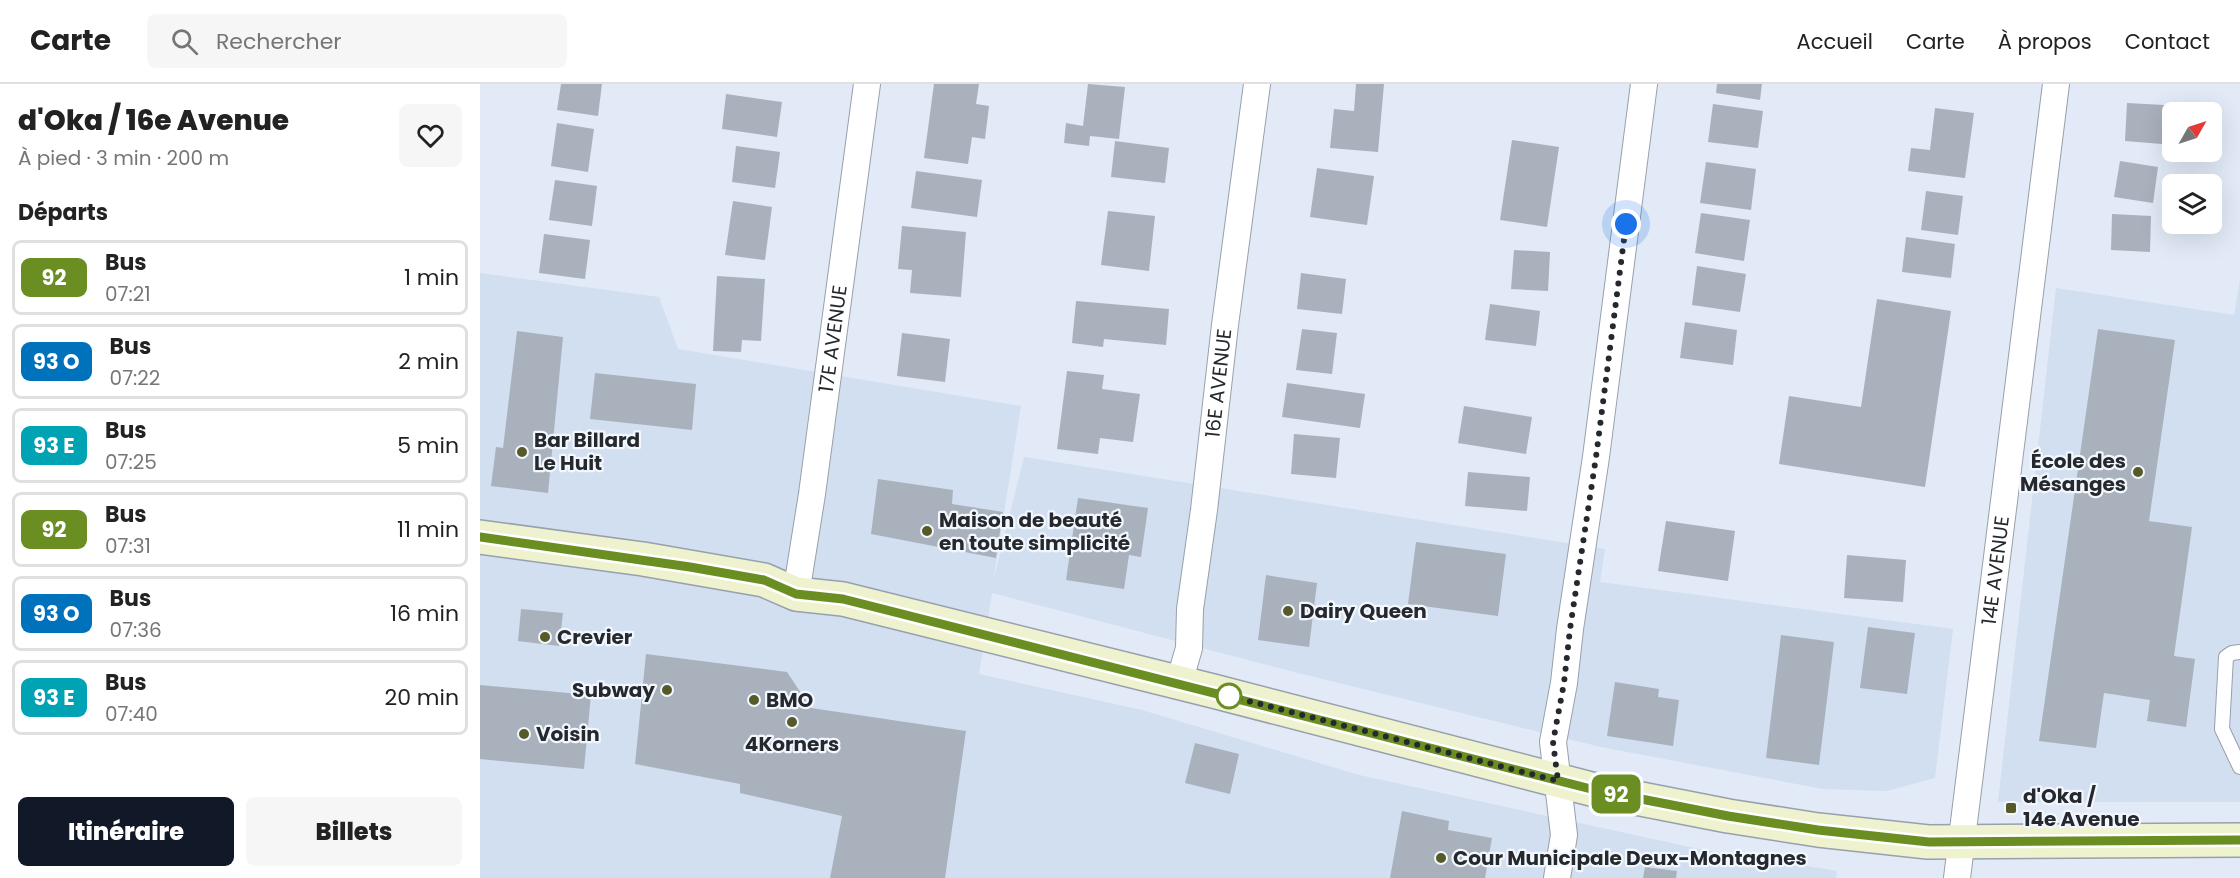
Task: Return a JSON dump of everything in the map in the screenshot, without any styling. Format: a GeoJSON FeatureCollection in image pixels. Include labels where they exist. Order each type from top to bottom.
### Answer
{"type":"FeatureCollection","features":[{"type":"Feature","properties":{"kind":"main road"},"geometry":{"type":"LineString","coordinates":[[480,537],[644,559],[764,580],[796,594],[843,599],[1558,781],[1779,825],[1929,842],[2240,840]]}},
{"type":"Feature","properties":{"kind":"street","name":"17E AVENUE"},"geometry":{"type":"LineString","coordinates":[[796,594],[812,494],[867,84]]}},
{"type":"Feature","properties":{"kind":"street","name":"16E AVENUE"},"geometry":{"type":"LineString","coordinates":[[1179,683],[1188,648],[1190,609],[1257,84]]}},
{"type":"Feature","properties":{"kind":"street"},"geometry":{"type":"LineString","coordinates":[[1557,878],[1564,835],[1553,742],[1564,683],[1596,457],[1644,84]]}},
{"type":"Feature","properties":{"kind":"street","name":"14E AVENUE"},"geometry":{"type":"LineString","coordinates":[[1957,878],[1969,797],[2056,84]]}},
{"type":"Feature","properties":{"kind":"lane"},"geometry":{"type":"LineString","coordinates":[[2240,652],[2226,657],[2222,729],[2240,766]]}},
{"type":"Feature","properties":{"kind":"shaded area"},"geometry":{"type":"Polygon","coordinates":[[[480,273],[659,297],[678,349],[1021,406],[993,582],[1024,457],[1605,549],[1600,582],[1953,629],[1935,778],[1887,791],[1823,789],[1601,747],[1298,673],[992,593],[979,674],[1142,710],[1359,775],[1699,849],[1837,871],[1836,878],[480,878],[480,273]]]}},
{"type":"Feature","properties":{"kind":"shaded area","name":"École des Mésanges"},"geometry":{"type":"Polygon","coordinates":[[[2240,280],[2240,802],[1998,802],[2056,288],[2234,315],[2240,280]]]}},
{"type":"Feature","properties":{"kind":"building"},"geometry":{"type":"Polygon","coordinates":[[[561,84],[602,84],[598,116],[557,110],[561,84]]]}},
{"type":"Feature","properties":{"kind":"building"},"geometry":{"type":"Polygon","coordinates":[[[934,84],[979,84],[976,104],[989,106],[985,139],[972,137],[968,164],[924,158],[934,84]]]}},
{"type":"Feature","properties":{"kind":"building"},"geometry":{"type":"Polygon","coordinates":[[[1088,84],[1125,87],[1119,139],[1090,136],[1089,146],[1064,143],[1066,123],[1083,126],[1088,84]]]}},
{"type":"Feature","properties":{"kind":"building"},"geometry":{"type":"Polygon","coordinates":[[[1356,84],[1384,84],[1378,152],[1330,148],[1334,109],[1354,111],[1356,84]]]}},
{"type":"Feature","properties":{"kind":"building"},"geometry":{"type":"Polygon","coordinates":[[[1717,84],[1762,84],[1760,100],[1716,93],[1717,84]]]}},
{"type":"Feature","properties":{"kind":"building"},"geometry":{"type":"Polygon","coordinates":[[[726,94],[782,102],[777,137],[722,129],[726,94]]]}},
{"type":"Feature","properties":{"kind":"building"},"geometry":{"type":"Polygon","coordinates":[[[2127,103],[2162,105],[2162,144],[2125,141],[2127,103]]]}},
{"type":"Feature","properties":{"kind":"building"},"geometry":{"type":"Polygon","coordinates":[[[1713,104],[1763,111],[1758,148],[1708,142],[1713,104]]]}},
{"type":"Feature","properties":{"kind":"building"},"geometry":{"type":"Polygon","coordinates":[[[1935,108],[1974,113],[1965,178],[1908,171],[1911,148],[1930,150],[1935,108]]]}},
{"type":"Feature","properties":{"kind":"building"},"geometry":{"type":"Polygon","coordinates":[[[557,123],[594,129],[588,172],[551,166],[557,123]]]}},
{"type":"Feature","properties":{"kind":"building"},"geometry":{"type":"Polygon","coordinates":[[[1512,140],[1559,147],[1547,227],[1500,220],[1512,140]]]}},
{"type":"Feature","properties":{"kind":"building"},"geometry":{"type":"Polygon","coordinates":[[[1115,141],[1169,148],[1165,183],[1111,177],[1115,141]]]}},
{"type":"Feature","properties":{"kind":"building"},"geometry":{"type":"Polygon","coordinates":[[[736,146],[780,152],[775,188],[732,182],[736,146]]]}},
{"type":"Feature","properties":{"kind":"building"},"geometry":{"type":"Polygon","coordinates":[[[2120,161],[2158,167],[2153,203],[2114,197],[2120,161]]]}},
{"type":"Feature","properties":{"kind":"building"},"geometry":{"type":"Polygon","coordinates":[[[1706,162],[1756,169],[1751,210],[1700,203],[1706,162]]]}},
{"type":"Feature","properties":{"kind":"building"},"geometry":{"type":"Polygon","coordinates":[[[1317,168],[1374,176],[1367,225],[1310,217],[1317,168]]]}},
{"type":"Feature","properties":{"kind":"building"},"geometry":{"type":"Polygon","coordinates":[[[916,171],[982,180],[977,217],[911,208],[916,171]]]}},
{"type":"Feature","properties":{"kind":"building"},"geometry":{"type":"Polygon","coordinates":[[[555,180],[597,186],[592,226],[549,220],[555,180]]]}},
{"type":"Feature","properties":{"kind":"building"},"geometry":{"type":"Polygon","coordinates":[[[1926,191],[1963,196],[1958,235],[1921,230],[1926,191]]]}},
{"type":"Feature","properties":{"kind":"building"},"geometry":{"type":"Polygon","coordinates":[[[733,201],[772,207],[765,260],[725,255],[733,201]]]}},
{"type":"Feature","properties":{"kind":"building"},"geometry":{"type":"Polygon","coordinates":[[[1108,211],[1155,216],[1149,271],[1101,265],[1108,211]]]}},
{"type":"Feature","properties":{"kind":"building"},"geometry":{"type":"Polygon","coordinates":[[[1701,213],[1750,220],[1744,261],[1695,253],[1701,213]]]}},
{"type":"Feature","properties":{"kind":"building"},"geometry":{"type":"Polygon","coordinates":[[[2112,214],[2151,216],[2150,252],[2111,250],[2112,214]]]}},
{"type":"Feature","properties":{"kind":"building"},"geometry":{"type":"Polygon","coordinates":[[[902,226],[966,232],[961,297],[910,293],[912,270],[898,269],[902,226]]]}},
{"type":"Feature","properties":{"kind":"building"},"geometry":{"type":"Polygon","coordinates":[[[544,234],[590,240],[585,279],[539,273],[544,234]]]}},
{"type":"Feature","properties":{"kind":"building"},"geometry":{"type":"Polygon","coordinates":[[[1906,237],[1955,244],[1951,278],[1902,272],[1906,237]]]}},
{"type":"Feature","properties":{"kind":"building"},"geometry":{"type":"Polygon","coordinates":[[[1514,250],[1550,252],[1548,291],[1511,289],[1514,250]]]}},
{"type":"Feature","properties":{"kind":"building"},"geometry":{"type":"Polygon","coordinates":[[[1697,266],[1746,274],[1740,312],[1692,305],[1697,266]]]}},
{"type":"Feature","properties":{"kind":"building"},"geometry":{"type":"Polygon","coordinates":[[[1301,273],[1346,279],[1342,314],[1297,309],[1301,273]]]}},
{"type":"Feature","properties":{"kind":"building"},"geometry":{"type":"Polygon","coordinates":[[[717,276],[765,279],[761,341],[742,340],[741,352],[713,351],[717,276]]]}},
{"type":"Feature","properties":{"kind":"building"},"geometry":{"type":"Polygon","coordinates":[[[1877,299],[1951,311],[1925,487],[1779,464],[1789,396],[1861,407],[1877,299]]]}},
{"type":"Feature","properties":{"kind":"building"},"geometry":{"type":"Polygon","coordinates":[[[1076,301],[1169,309],[1166,345],[1104,339],[1103,347],[1072,343],[1076,301]]]}},
{"type":"Feature","properties":{"kind":"building"},"geometry":{"type":"Polygon","coordinates":[[[1490,304],[1540,311],[1536,346],[1485,340],[1490,304]]]}},
{"type":"Feature","properties":{"kind":"building"},"geometry":{"type":"Polygon","coordinates":[[[1685,322],[1737,330],[1733,365],[1680,358],[1685,322]]]}},
{"type":"Feature","properties":{"kind":"building"},"geometry":{"type":"Polygon","coordinates":[[[1302,329],[1337,333],[1332,374],[1296,370],[1302,329]]]}},
{"type":"Feature","properties":{"kind":"building"},"geometry":{"type":"Polygon","coordinates":[[[2098,329],[2175,340],[2149,521],[2192,527],[2174,656],[2195,659],[2186,727],[2147,721],[2150,700],[2104,693],[2096,748],[2039,741],[2098,329]]]}},
{"type":"Feature","properties":{"kind":"building"},"geometry":{"type":"Polygon","coordinates":[[[517,331],[563,337],[548,493],[491,486],[496,447],[503,448],[517,331]]]}},
{"type":"Feature","properties":{"kind":"building"},"geometry":{"type":"Polygon","coordinates":[[[902,333],[950,339],[945,382],[897,376],[902,333]]]}},
{"type":"Feature","properties":{"kind":"building"},"geometry":{"type":"Polygon","coordinates":[[[1067,371],[1104,375],[1102,389],[1140,394],[1133,442],[1100,438],[1098,454],[1057,449],[1067,371]]]}},
{"type":"Feature","properties":{"kind":"building"},"geometry":{"type":"Polygon","coordinates":[[[595,373],[696,384],[692,430],[590,419],[595,373]]]}},
{"type":"Feature","properties":{"kind":"building"},"geometry":{"type":"Polygon","coordinates":[[[1287,383],[1365,394],[1360,428],[1282,417],[1287,383]]]}},
{"type":"Feature","properties":{"kind":"building"},"geometry":{"type":"Polygon","coordinates":[[[1464,406],[1532,417],[1526,454],[1458,443],[1464,406]]]}},
{"type":"Feature","properties":{"kind":"building"},"geometry":{"type":"Polygon","coordinates":[[[1294,434],[1340,438],[1336,478],[1291,474],[1294,434]]]}},
{"type":"Feature","properties":{"kind":"building"},"geometry":{"type":"Polygon","coordinates":[[[1468,472],[1530,477],[1527,511],[1465,506],[1468,472]]]}},
{"type":"Feature","properties":{"kind":"building"},"geometry":{"type":"Polygon","coordinates":[[[878,479],[953,490],[952,504],[1003,512],[996,558],[871,534],[878,479]]]}},
{"type":"Feature","properties":{"kind":"building"},"geometry":{"type":"Polygon","coordinates":[[[1078,498],[1148,508],[1141,557],[1129,555],[1124,589],[1066,580],[1078,498]]]}},
{"type":"Feature","properties":{"kind":"building"},"geometry":{"type":"Polygon","coordinates":[[[1666,521],[1735,531],[1728,581],[1658,571],[1666,521]]]}},
{"type":"Feature","properties":{"kind":"building"},"geometry":{"type":"Polygon","coordinates":[[[1416,542],[1506,554],[1498,616],[1408,604],[1416,542]]]}},
{"type":"Feature","properties":{"kind":"building"},"geometry":{"type":"Polygon","coordinates":[[[1847,555],[1906,560],[1903,602],[1844,598],[1847,555]]]}},
{"type":"Feature","properties":{"kind":"building","name":"Dairy Queen"},"geometry":{"type":"Polygon","coordinates":[[[1266,575],[1317,583],[1309,647],[1258,640],[1266,575]]]}},
{"type":"Feature","properties":{"kind":"building"},"geometry":{"type":"Polygon","coordinates":[[[521,609],[563,613],[559,646],[518,641],[521,609]]]}},
{"type":"Feature","properties":{"kind":"building"},"geometry":{"type":"Polygon","coordinates":[[[1868,627],[1915,633],[1907,694],[1860,688],[1868,627]]]}},
{"type":"Feature","properties":{"kind":"building"},"geometry":{"type":"Polygon","coordinates":[[[1781,635],[1834,642],[1819,765],[1766,758],[1781,635]]]}},
{"type":"Feature","properties":{"kind":"building"},"geometry":{"type":"Polygon","coordinates":[[[646,654],[787,672],[811,708],[966,731],[945,878],[830,878],[842,816],[740,793],[740,784],[635,764],[646,654]]]}},
{"type":"Feature","properties":{"kind":"building"},"geometry":{"type":"Polygon","coordinates":[[[1615,682],[1659,689],[1658,697],[1679,700],[1673,746],[1607,736],[1615,682]]]}},
{"type":"Feature","properties":{"kind":"building"},"geometry":{"type":"Polygon","coordinates":[[[480,685],[591,695],[584,769],[480,759],[480,685]]]}},
{"type":"Feature","properties":{"kind":"building"},"geometry":{"type":"Polygon","coordinates":[[[1195,743],[1239,754],[1230,794],[1185,783],[1195,743]]]}},
{"type":"Feature","properties":{"kind":"building","name":"Cour Municipale Deux-Montagnes"},"geometry":{"type":"Polygon","coordinates":[[[1402,811],[1449,821],[1448,830],[1492,838],[1485,878],[1390,878],[1402,811]]]}},
{"type":"Feature","properties":{"kind":"building"},"geometry":{"type":"Polygon","coordinates":[[[1645,867],[1677,871],[1676,878],[1643,878],[1645,867]]]}},
{"type":"Feature","properties":{"kind":"bus line","name":"92"},"geometry":{"type":"LineString","coordinates":[[480,537],[644,559],[764,580],[796,594],[843,599],[1595,790],[1728,816],[1818,830],[1929,842],[2240,840]]}},
{"type":"Feature","properties":{"kind":"place","name":"Bar Billard Le Huit"},"geometry":{"type":"Point","coordinates":[522,452]}},
{"type":"Feature","properties":{"kind":"place","name":"École des Mésanges"},"geometry":{"type":"Point","coordinates":[2138,472]}},
{"type":"Feature","properties":{"kind":"place","name":"Maison de beauté en toute simplicité"},"geometry":{"type":"Point","coordinates":[927,531]}},
{"type":"Feature","properties":{"kind":"place","name":"Dairy Queen"},"geometry":{"type":"Point","coordinates":[1288,611]}},
{"type":"Feature","properties":{"kind":"place","name":"Crevier"},"geometry":{"type":"Point","coordinates":[545,637]}},
{"type":"Feature","properties":{"kind":"place","name":"Subway"},"geometry":{"type":"Point","coordinates":[667,690]}},
{"type":"Feature","properties":{"kind":"place","name":"BMO"},"geometry":{"type":"Point","coordinates":[754,700]}},
{"type":"Feature","properties":{"kind":"place","name":"4Korners"},"geometry":{"type":"Point","coordinates":[792,722]}},
{"type":"Feature","properties":{"kind":"place","name":"Voisin"},"geometry":{"type":"Point","coordinates":[524,734]}},
{"type":"Feature","properties":{"kind":"place","name":"d'Oka / 14e Avenue"},"geometry":{"type":"Point","coordinates":[2011,808]}},
{"type":"Feature","properties":{"kind":"place","name":"Cour Municipale Deux-Montagnes"},"geometry":{"type":"Point","coordinates":[1441,858]}},
{"type":"Feature","properties":{"kind":"route"},"geometry":{"type":"LineString","coordinates":[[1229,696],[1558,781],[1553,742],[1564,683],[1596,457],[1626,224]]}}]}
